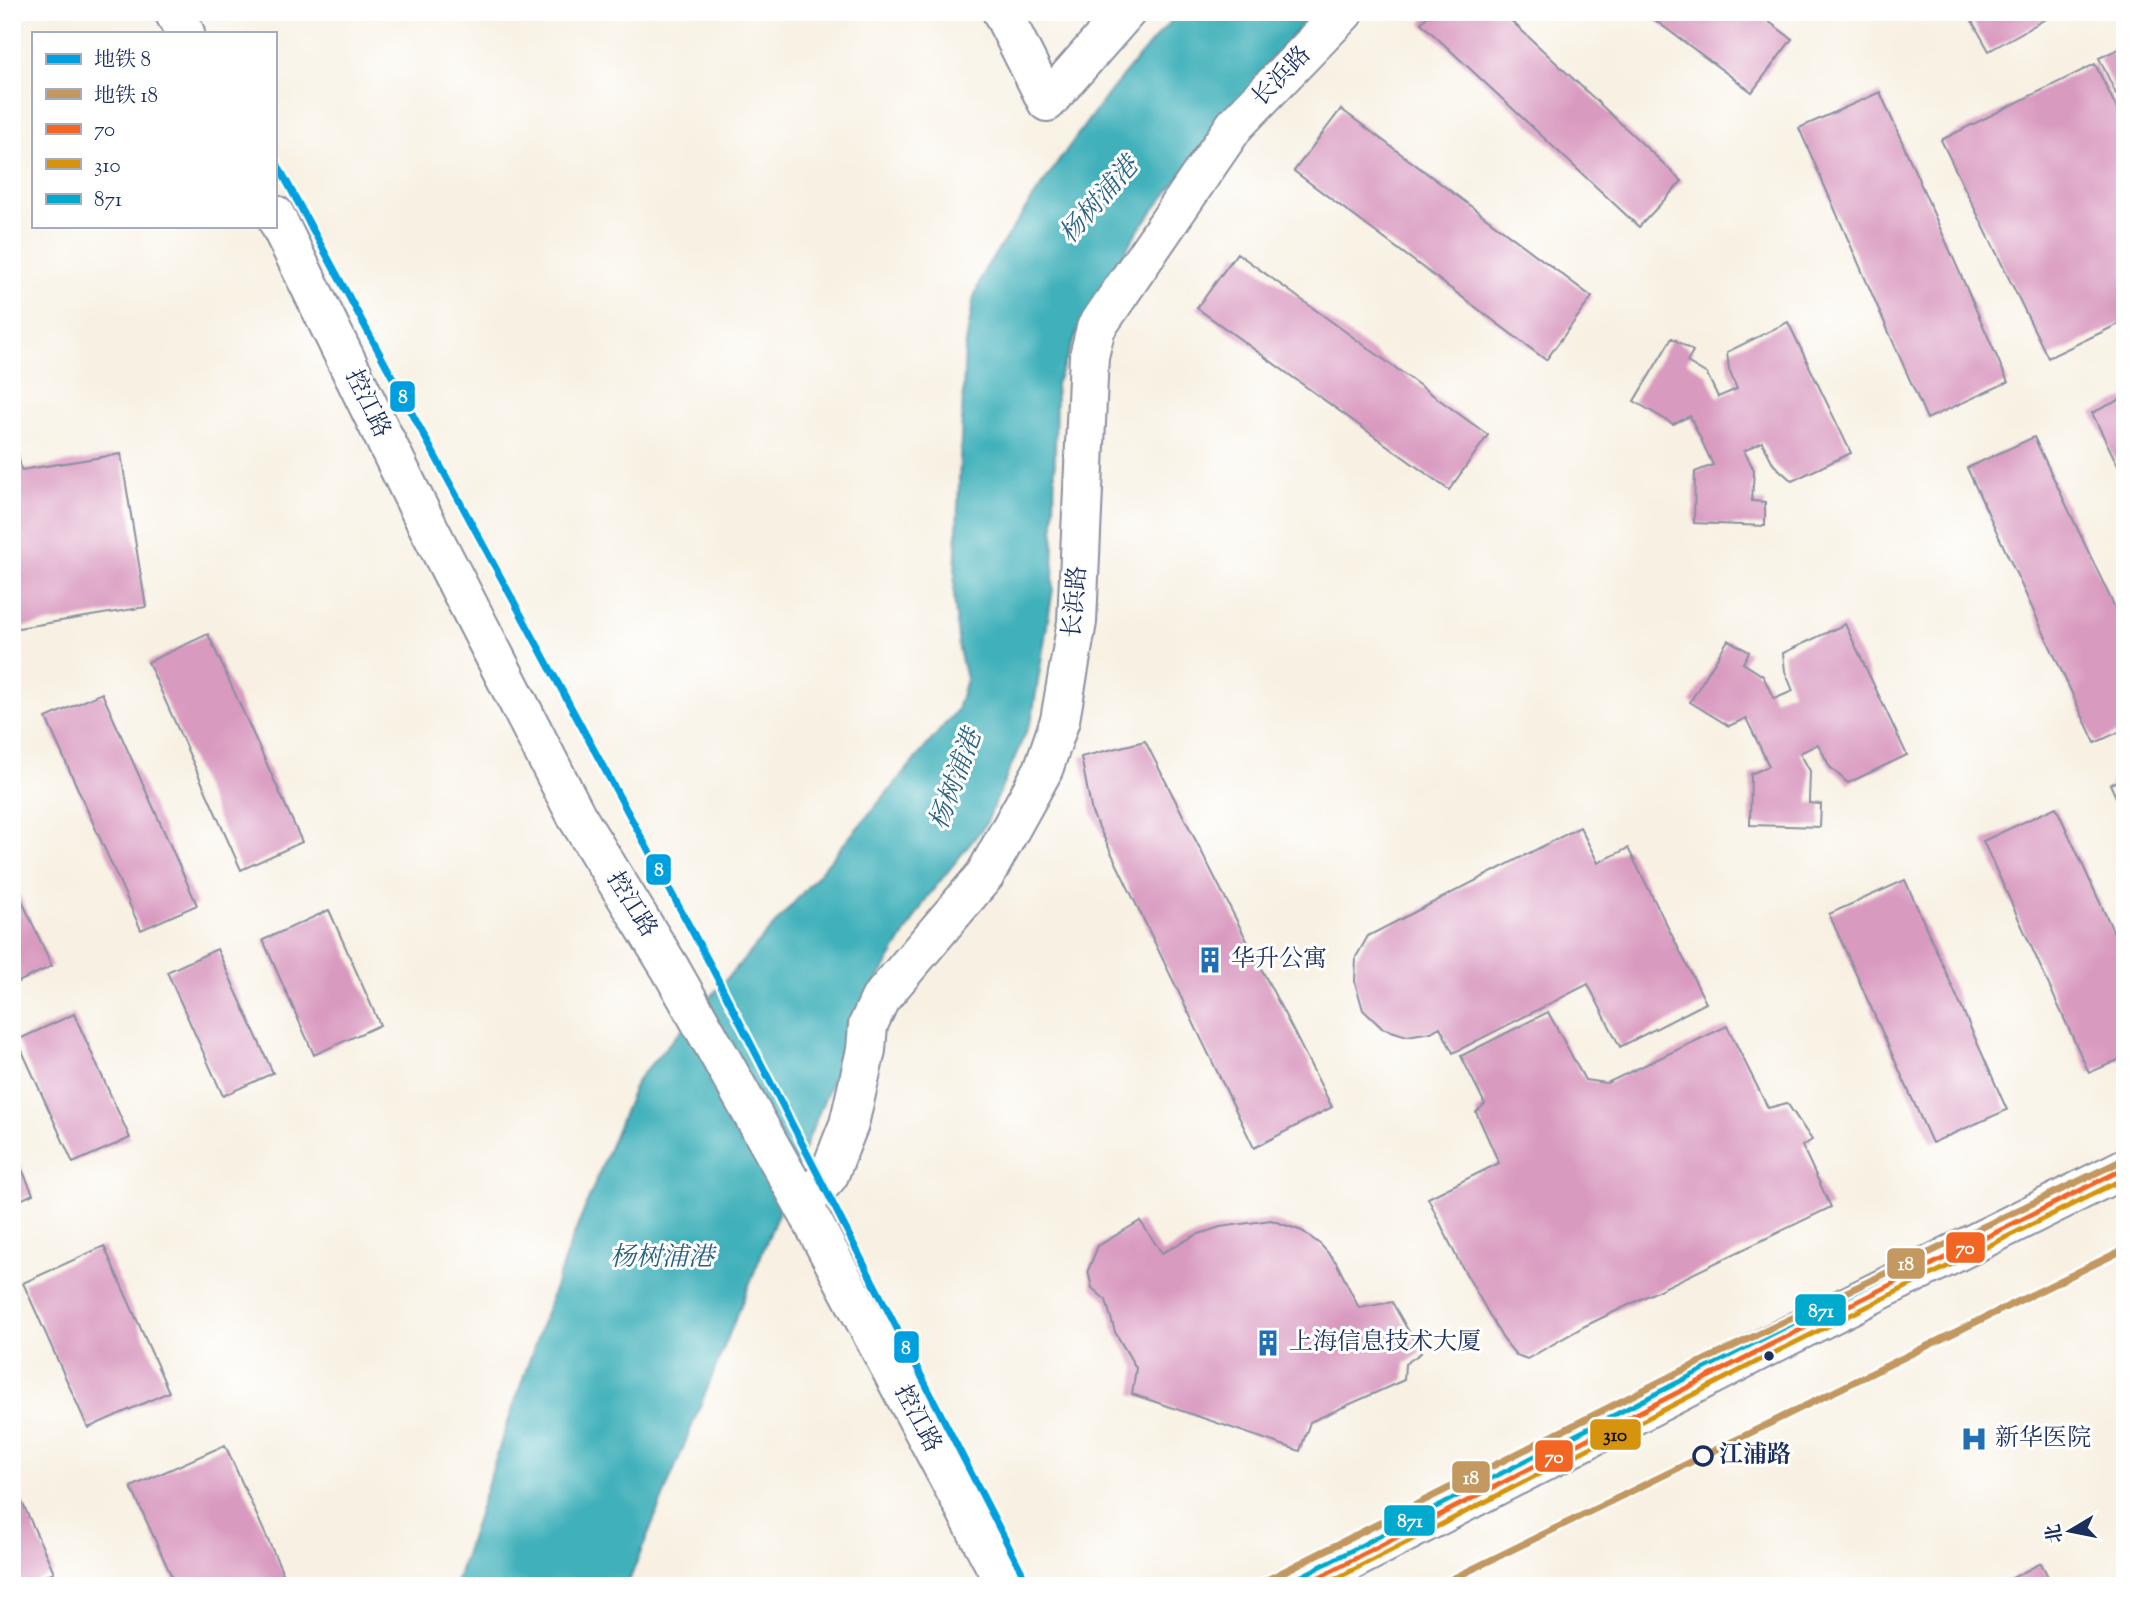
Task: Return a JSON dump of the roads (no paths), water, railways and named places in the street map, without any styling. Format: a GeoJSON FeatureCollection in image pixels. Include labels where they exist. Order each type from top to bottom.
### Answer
{"type":"FeatureCollection","features":[{"type":"Feature","properties":{"kind":"main road"},"geometry":{"type":"LineString","coordinates":[[174,12],[184,32]]}},
{"type":"Feature","properties":{"kind":"main road"},"geometry":{"type":"LineString","coordinates":[[1002,12],[1047,102],[1126,12]]}},
{"type":"Feature","properties":{"kind":"main road","name":"长浜路"},"geometry":{"type":"LineString","coordinates":[[803,1205],[829,1175],[849,1124],[866,1050],[868,1026],[880,999],[985,875],[1043,769],[1060,720],[1077,622],[1089,356],[1096,328],[1236,125],[1344,12]]}},
{"type":"Feature","properties":{"kind":"main road","name":"控江路"},"geometry":{"type":"LineString","coordinates":[[276,217],[417,505],[577,817],[670,968],[803,1205],[1006,1586]]}},
{"type":"Feature","properties":{"kind":"main road"},"geometry":{"type":"LineString","coordinates":[[1302,1586],[1766,1347],[2125,1168]]}},
{"type":"Feature","properties":{"kind":"water","name":"杨树浦港"},"geometry":{"type":"Polygon","coordinates":[[[1180,12],[1313,12],[1271,60],[1136,233],[1079,328],[1056,384],[1053,589],[1032,718],[986,824],[928,896],[863,1004],[627,1586],[455,1586],[503,1436],[567,1252],[637,1080],[799,897],[957,710],[966,679],[959,649],[954,597],[965,348],[974,297],[985,269],[1077,136],[1126,72],[1180,12]]]}},
{"type":"Feature","properties":{"kind":"metro line","name":"8"},"geometry":{"type":"LineString","coordinates":[[276,162],[711,966],[1029,1586]]}},
{"type":"Feature","properties":{"kind":"metro line","name":"18"},"geometry":{"type":"LineString","coordinates":[[1255,1586],[1669,1377],[2125,1159]]}},
{"type":"Feature","properties":{"kind":"metro line","name":"18"},"geometry":{"type":"LineString","coordinates":[[1438,1586],[2125,1249]]}},
{"type":"Feature","properties":{"kind":"place","name":"华升公寓"},"geometry":{"type":"Point","coordinates":[1210,960]}},
{"type":"Feature","properties":{"kind":"place","name":"上海信息技术大厦"},"geometry":{"type":"Point","coordinates":[1268,1343]}},
{"type":"Feature","properties":{"kind":"place","name":"新华医院"},"geometry":{"type":"Point","coordinates":[1974,1439]}},
{"type":"Feature","properties":{"kind":"place","name":"江浦路"},"geometry":{"type":"Point","coordinates":[1703,1456]}}]}
